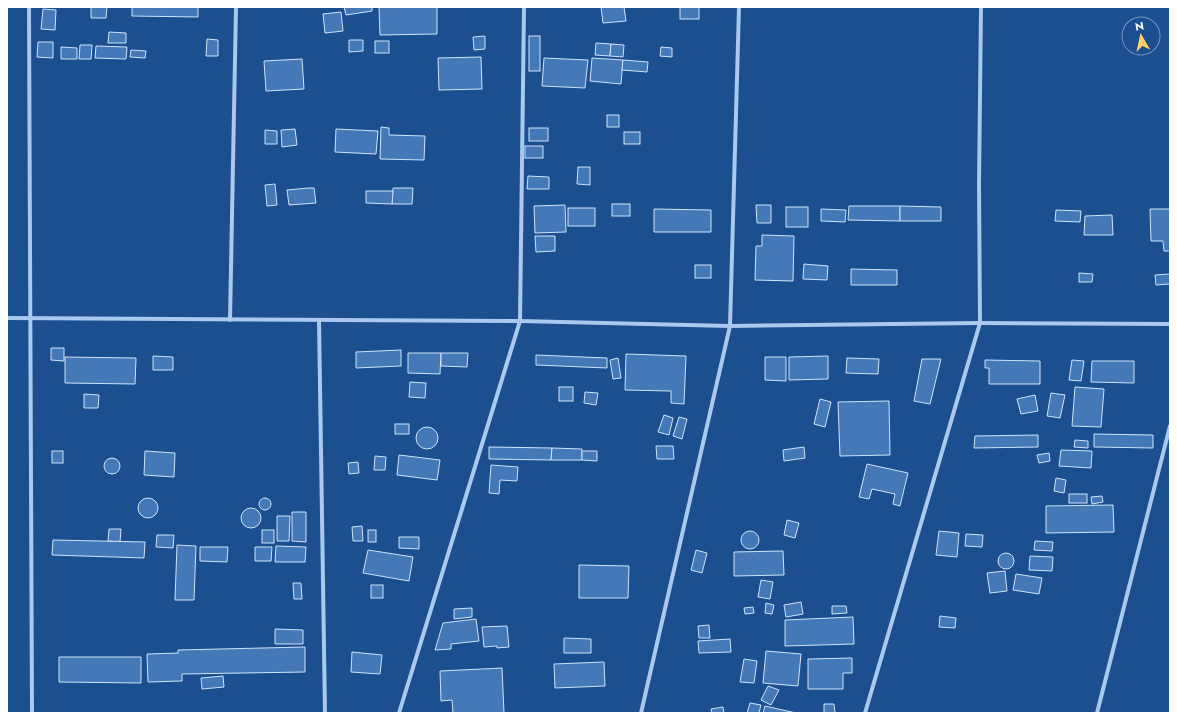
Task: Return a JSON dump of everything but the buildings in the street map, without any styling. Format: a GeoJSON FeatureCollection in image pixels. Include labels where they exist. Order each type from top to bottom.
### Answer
{"type":"FeatureCollection","features":[{"type":"Feature","properties":{"kind":"street"},"geometry":{"type":"LineString","coordinates":[[29,7],[32,713]]}},
{"type":"Feature","properties":{"kind":"street"},"geometry":{"type":"LineString","coordinates":[[230,320],[236,7]]}},
{"type":"Feature","properties":{"kind":"street"},"geometry":{"type":"LineString","coordinates":[[399,713],[520,321],[524,7]]}},
{"type":"Feature","properties":{"kind":"street"},"geometry":{"type":"LineString","coordinates":[[641,713],[730,326],[739,7]]}},
{"type":"Feature","properties":{"kind":"street"},"geometry":{"type":"LineString","coordinates":[[865,713],[980,323],[979,177],[981,7]]}},
{"type":"Feature","properties":{"kind":"street"},"geometry":{"type":"LineString","coordinates":[[7,318],[520,321],[730,326],[980,323],[1170,324]]}},
{"type":"Feature","properties":{"kind":"street"},"geometry":{"type":"LineString","coordinates":[[319,320],[325,713]]}},
{"type":"Feature","properties":{"kind":"street"},"geometry":{"type":"LineString","coordinates":[[1097,713],[1170,426]]}}]}
